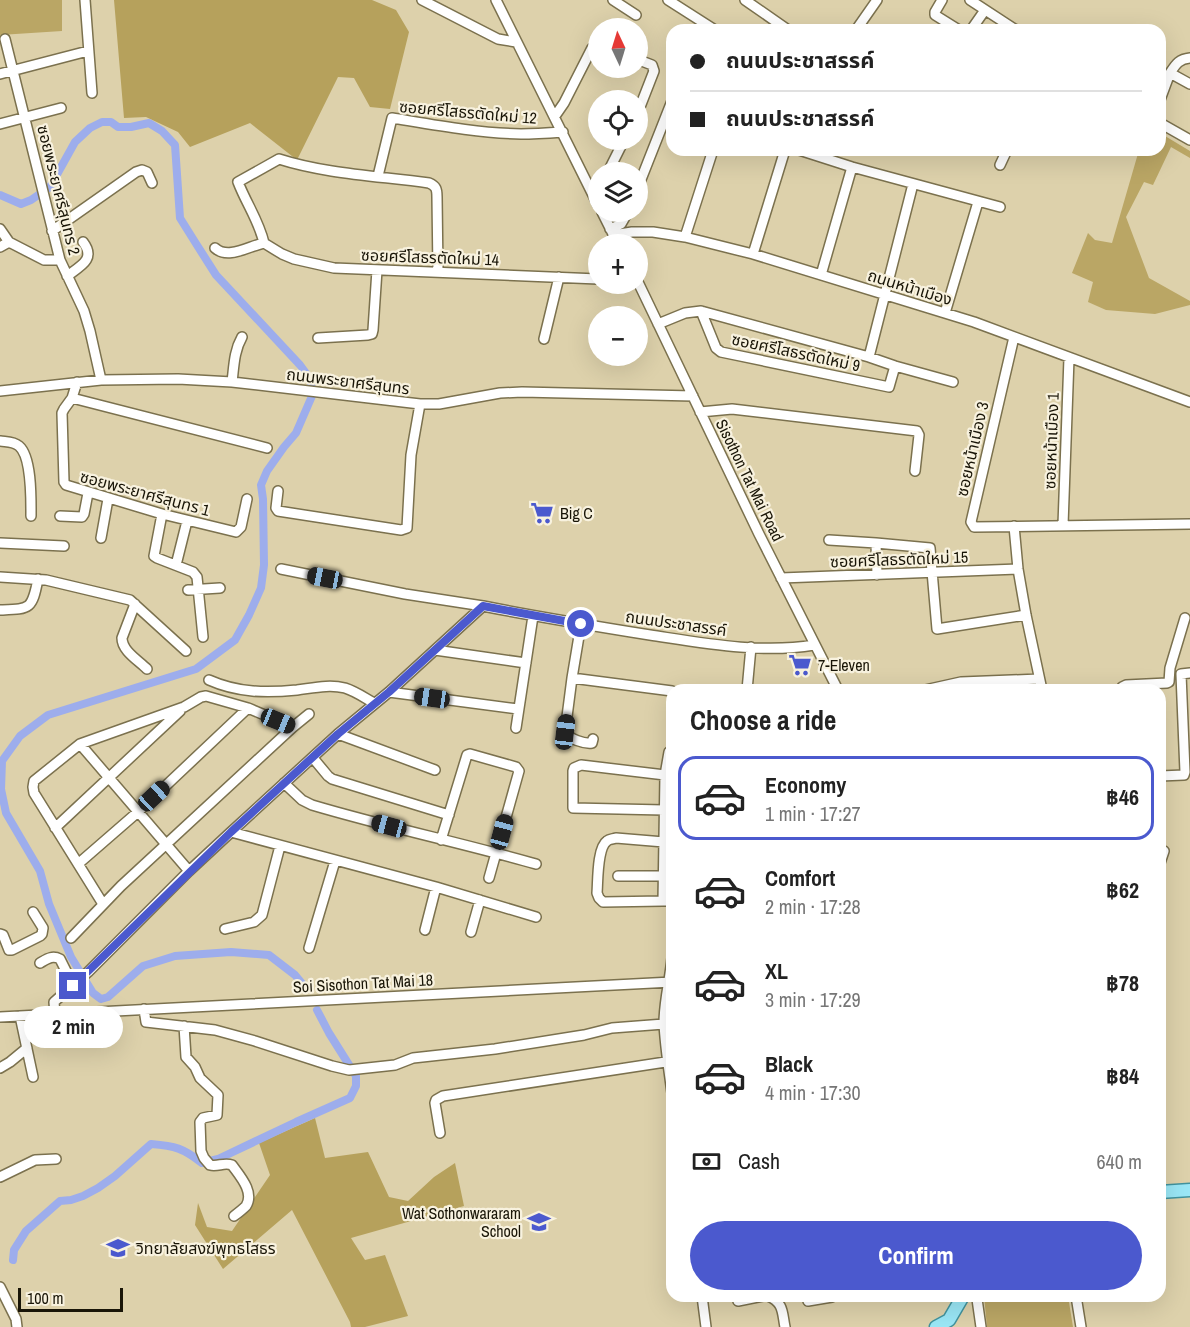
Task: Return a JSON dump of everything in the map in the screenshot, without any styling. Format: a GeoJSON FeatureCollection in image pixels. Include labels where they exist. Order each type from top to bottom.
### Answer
{"type":"FeatureCollection","features":[{"type":"Feature","properties":{"kind":"main road"},"geometry":{"type":"LineString","coordinates":[[1166,1192],[1190,1190]]}},
{"type":"Feature","properties":{"kind":"main road"},"geometry":{"type":"LineString","coordinates":[[936,1327],[949,1320],[960,1302]]}},
{"type":"Feature","properties":{"kind":"street"},"geometry":{"type":"LineString","coordinates":[[84,0],[92,93]]}},
{"type":"Feature","properties":{"kind":"street"},"geometry":{"type":"LineString","coordinates":[[422,0],[498,39],[516,42]]}},
{"type":"Feature","properties":{"kind":"street"},"geometry":{"type":"LineString","coordinates":[[496,0],[588,181]]}},
{"type":"Feature","properties":{"kind":"street"},"geometry":{"type":"LineString","coordinates":[[613,0],[636,15]]}},
{"type":"Feature","properties":{"kind":"street"},"geometry":{"type":"LineString","coordinates":[[668,0],[705,24]]}},
{"type":"Feature","properties":{"kind":"street"},"geometry":{"type":"LineString","coordinates":[[745,0],[779,24]]}},
{"type":"Feature","properties":{"kind":"street"},"geometry":{"type":"LineString","coordinates":[[860,24],[877,0]]}},
{"type":"Feature","properties":{"kind":"street"},"geometry":{"type":"LineString","coordinates":[[942,0],[935,15],[949,24]]}},
{"type":"Feature","properties":{"kind":"street"},"geometry":{"type":"LineString","coordinates":[[970,0],[1007,24]]}},
{"type":"Feature","properties":{"kind":"street"},"geometry":{"type":"LineString","coordinates":[[975,24],[985,10]]}},
{"type":"Feature","properties":{"kind":"street","name":"ซอยพระยาศรีสุนทร 2"},"geometry":{"type":"LineString","coordinates":[[6,39],[60,260],[84,311],[101,380]]}},
{"type":"Feature","properties":{"kind":"street"},"geometry":{"type":"LineString","coordinates":[[0,74],[88,51]]}},
{"type":"Feature","properties":{"kind":"street"},"geometry":{"type":"LineString","coordinates":[[555,116],[588,56]]}},
{"type":"Feature","properties":{"kind":"street"},"geometry":{"type":"LineString","coordinates":[[1166,84],[1177,62],[1190,58]]}},
{"type":"Feature","properties":{"kind":"street"},"geometry":{"type":"LineString","coordinates":[[647,90],[654,71],[652,65],[648,63]]}},
{"type":"Feature","properties":{"kind":"street"},"geometry":{"type":"LineString","coordinates":[[1170,73],[1190,84]]}},
{"type":"Feature","properties":{"kind":"street"},"geometry":{"type":"LineString","coordinates":[[0,124],[61,108]]}},
{"type":"Feature","properties":{"kind":"street"},"geometry":{"type":"LineString","coordinates":[[648,162],[666,116]]}},
{"type":"Feature","properties":{"kind":"street","name":"ซอยศรีโสธรตัดใหม่ 12"},"geometry":{"type":"LineString","coordinates":[[378,176],[392,118],[456,129],[497,133],[563,132]]}},
{"type":"Feature","properties":{"kind":"street"},"geometry":{"type":"LineString","coordinates":[[1166,126],[1190,140]]}},
{"type":"Feature","properties":{"kind":"street"},"geometry":{"type":"LineString","coordinates":[[685,237],[711,156]]}},
{"type":"Feature","properties":{"kind":"street"},"geometry":{"type":"LineString","coordinates":[[753,255],[784,156]]}},
{"type":"Feature","properties":{"kind":"street"},"geometry":{"type":"LineString","coordinates":[[818,156],[1000,207]]}},
{"type":"Feature","properties":{"kind":"street"},"geometry":{"type":"LineString","coordinates":[[1000,165],[1004,156]]}},
{"type":"Feature","properties":{"kind":"street"},"geometry":{"type":"LineString","coordinates":[[215,248],[226,254],[264,243],[260,228],[238,182],[279,159],[337,172],[429,183],[435,186],[438,197],[438,272]]}},
{"type":"Feature","properties":{"kind":"street"},"geometry":{"type":"LineString","coordinates":[[821,275],[852,167]]}},
{"type":"Feature","properties":{"kind":"street"},"geometry":{"type":"LineString","coordinates":[[52,231],[136,172],[142,170],[147,172],[152,183]]}},
{"type":"Feature","properties":{"kind":"street"},"geometry":{"type":"LineString","coordinates":[[869,357],[913,184]]}},
{"type":"Feature","properties":{"kind":"street"},"geometry":{"type":"LineString","coordinates":[[945,313],[978,202]]}},
{"type":"Feature","properties":{"kind":"street"},"geometry":{"type":"LineString","coordinates":[[607,222],[612,232],[623,222]]}},
{"type":"Feature","properties":{"kind":"street"},"geometry":{"type":"LineString","coordinates":[[0,229],[9,242],[44,260],[60,260]]}},
{"type":"Feature","properties":{"kind":"street","name":"ถนนหน้าเมือง"},"geometry":{"type":"LineString","coordinates":[[612,232],[642,231],[685,237],[753,255],[945,313],[1190,402]]}},
{"type":"Feature","properties":{"kind":"street"},"geometry":{"type":"LineString","coordinates":[[0,248],[9,242]]}},
{"type":"Feature","properties":{"kind":"street"},"geometry":{"type":"LineString","coordinates":[[67,276],[87,259],[88,249],[82,242]]}},
{"type":"Feature","properties":{"kind":"street","name":"ซอยศรีโสธรตัดใหม่ 14"},"geometry":{"type":"LineString","coordinates":[[264,243],[282,254],[312,264],[334,268],[588,278]]}},
{"type":"Feature","properties":{"kind":"street"},"geometry":{"type":"LineString","coordinates":[[318,338],[372,334],[377,270]]}},
{"type":"Feature","properties":{"kind":"street"},"geometry":{"type":"LineString","coordinates":[[544,339],[559,277]]}},
{"type":"Feature","properties":{"kind":"street","name":"Sisothon Tat Mai Road"},"geometry":{"type":"LineString","coordinates":[[644,294],[835,684]]}},
{"type":"Feature","properties":{"kind":"street","name":"ซอยศรีโสธรตัดใหม่ 9"},"geometry":{"type":"LineString","coordinates":[[701,311],[716,348],[722,352],[889,387],[895,366]]}},
{"type":"Feature","properties":{"kind":"street","name":"ซอยศรีโสธรตัดใหม่ 9"},"geometry":{"type":"LineString","coordinates":[[658,324],[685,313],[701,311],[953,382]]}},
{"type":"Feature","properties":{"kind":"street"},"geometry":{"type":"LineString","coordinates":[[232,382],[235,354],[242,337]]}},
{"type":"Feature","properties":{"kind":"street","name":"ซอยหน้าเมือง 3"},"geometry":{"type":"LineString","coordinates":[[1014,337],[971,522],[974,526],[1190,524]]}},
{"type":"Feature","properties":{"kind":"street","name":"ซอยหน้าเมือง 1"},"geometry":{"type":"LineString","coordinates":[[1063,525],[1069,358]]}},
{"type":"Feature","properties":{"kind":"street","name":"ถนนพระยาศรีสุนทร"},"geometry":{"type":"LineString","coordinates":[[0,392],[77,382],[159,378],[232,382],[420,404],[439,404],[500,393],[522,392],[693,396]]}},
{"type":"Feature","properties":{"kind":"street","name":"ซอยพระยาศรีสุนทร 1"},"geometry":{"type":"LineString","coordinates":[[77,382],[72,398],[62,413],[64,482],[66,485],[187,521],[236,532],[241,527],[247,499]]}},
{"type":"Feature","properties":{"kind":"street"},"geometry":{"type":"LineString","coordinates":[[72,398],[267,448]]}},
{"type":"Feature","properties":{"kind":"street"},"geometry":{"type":"LineString","coordinates":[[278,491],[276,508],[278,511],[401,530],[407,528],[411,455],[420,404]]}},
{"type":"Feature","properties":{"kind":"street"},"geometry":{"type":"LineString","coordinates":[[700,412],[732,409],[917,431],[919,435],[915,471]]}},
{"type":"Feature","properties":{"kind":"street"},"geometry":{"type":"LineString","coordinates":[[0,441],[18,446],[25,454],[32,516]]}},
{"type":"Feature","properties":{"kind":"street"},"geometry":{"type":"LineString","coordinates":[[60,516],[82,517],[88,493]]}},
{"type":"Feature","properties":{"kind":"street"},"geometry":{"type":"LineString","coordinates":[[101,538],[108,499]]}},
{"type":"Feature","properties":{"kind":"street"},"geometry":{"type":"LineString","coordinates":[[162,514],[154,556],[195,573],[198,577],[193,590],[203,638]]}},
{"type":"Feature","properties":{"kind":"street"},"geometry":{"type":"LineString","coordinates":[[176,565],[187,521]]}},
{"type":"Feature","properties":{"kind":"street"},"geometry":{"type":"LineString","coordinates":[[1014,526],[1018,569],[1040,684]]}},
{"type":"Feature","properties":{"kind":"street"},"geometry":{"type":"LineString","coordinates":[[829,540],[930,548],[937,629],[1026,615]]}},
{"type":"Feature","properties":{"kind":"street"},"geometry":{"type":"LineString","coordinates":[[0,543],[64,546]]}},
{"type":"Feature","properties":{"kind":"street"},"geometry":{"type":"LineString","coordinates":[[876,543],[878,575]]}},
{"type":"Feature","properties":{"kind":"street","name":"ถนนประชาสรรค์"},"geometry":{"type":"LineString","coordinates":[[281,569],[405,594],[704,643],[786,649],[814,645]]}},
{"type":"Feature","properties":{"kind":"street","name":"ซอยศรีโสธรตัดใหม่ 15"},"geometry":{"type":"LineString","coordinates":[[782,578],[1018,569]]}},
{"type":"Feature","properties":{"kind":"street"},"geometry":{"type":"LineString","coordinates":[[0,578],[56,582],[130,600],[186,651]]}},
{"type":"Feature","properties":{"kind":"street"},"geometry":{"type":"LineString","coordinates":[[0,609],[24,609],[30,605],[35,596],[38,579]]}},
{"type":"Feature","properties":{"kind":"street"},"geometry":{"type":"LineString","coordinates":[[193,590],[220,588]]}},
{"type":"Feature","properties":{"kind":"street"},"geometry":{"type":"LineString","coordinates":[[135,604],[122,638],[122,644],[147,669]]}},
{"type":"Feature","properties":{"kind":"street"},"geometry":{"type":"LineString","coordinates":[[55,1014],[54,1002],[88,972],[189,871],[338,734],[389,692],[483,606]]}},
{"type":"Feature","properties":{"kind":"street"},"geometry":{"type":"LineString","coordinates":[[516,728],[533,616]]}},
{"type":"Feature","properties":{"kind":"street"},"geometry":{"type":"LineString","coordinates":[[1146,684],[1169,682],[1185,618]]}},
{"type":"Feature","properties":{"kind":"street"},"geometry":{"type":"LineString","coordinates":[[581,624],[565,732],[569,737],[587,743],[592,743],[593,739]]}},
{"type":"Feature","properties":{"kind":"street"},"geometry":{"type":"LineString","coordinates":[[748,684],[751,647]]}},
{"type":"Feature","properties":{"kind":"street"},"geometry":{"type":"LineString","coordinates":[[435,650],[526,663]]}},
{"type":"Feature","properties":{"kind":"street"},"geometry":{"type":"LineString","coordinates":[[1166,776],[1180,776],[1185,772],[1186,674],[1169,675]]}},
{"type":"Feature","properties":{"kind":"street"},"geometry":{"type":"LineString","coordinates":[[572,678],[666,690]]}},
{"type":"Feature","properties":{"kind":"street"},"geometry":{"type":"LineString","coordinates":[[952,684],[1039,679]]}},
{"type":"Feature","properties":{"kind":"street"},"geometry":{"type":"LineString","coordinates":[[209,680],[224,687],[257,692],[342,687],[374,703]]}},
{"type":"Feature","properties":{"kind":"street"},"geometry":{"type":"LineString","coordinates":[[389,692],[518,709]]}},
{"type":"Feature","properties":{"kind":"street"},"geometry":{"type":"LineString","coordinates":[[103,904],[34,793],[34,781],[80,744],[184,707],[201,697],[206,696],[248,708],[293,727]]}},
{"type":"Feature","properties":{"kind":"street"},"geometry":{"type":"LineString","coordinates":[[55,828],[184,707]]}},
{"type":"Feature","properties":{"kind":"street"},"geometry":{"type":"LineString","coordinates":[[78,864],[139,811],[248,708]]}},
{"type":"Feature","properties":{"kind":"street"},"geometry":{"type":"LineString","coordinates":[[71,938],[103,904],[309,714]]}},
{"type":"Feature","properties":{"kind":"street"},"geometry":{"type":"LineString","coordinates":[[338,734],[435,770]]}},
{"type":"Feature","properties":{"kind":"street"},"geometry":{"type":"LineString","coordinates":[[80,744],[189,871]]}},
{"type":"Feature","properties":{"kind":"street"},"geometry":{"type":"LineString","coordinates":[[441,840],[467,755],[516,767],[519,771],[489,878]]}},
{"type":"Feature","properties":{"kind":"street"},"geometry":{"type":"LineString","coordinates":[[313,758],[332,779],[449,815]]}},
{"type":"Feature","properties":{"kind":"street"},"geometry":{"type":"LineString","coordinates":[[664,810],[573,808],[573,771],[581,765],[665,775]]}},
{"type":"Feature","properties":{"kind":"street"},"geometry":{"type":"LineString","coordinates":[[666,769],[666,783]]}},
{"type":"Feature","properties":{"kind":"street"},"geometry":{"type":"LineString","coordinates":[[284,783],[302,800],[312,805],[536,864]]}},
{"type":"Feature","properties":{"kind":"street"},"geometry":{"type":"LineString","coordinates":[[666,804],[663,876],[666,895]]}},
{"type":"Feature","properties":{"kind":"street"},"geometry":{"type":"LineString","coordinates":[[231,832],[436,887],[536,917]]}},
{"type":"Feature","properties":{"kind":"street"},"geometry":{"type":"LineString","coordinates":[[664,842],[616,838],[604,843],[600,851],[597,893],[603,902],[666,901]]}},
{"type":"Feature","properties":{"kind":"street"},"geometry":{"type":"LineString","coordinates":[[225,929],[254,922],[262,915],[280,846]]}},
{"type":"Feature","properties":{"kind":"street"},"geometry":{"type":"LineString","coordinates":[[309,948],[335,861]]}},
{"type":"Feature","properties":{"kind":"street"},"geometry":{"type":"LineString","coordinates":[[618,876],[663,876]]}},
{"type":"Feature","properties":{"kind":"street"},"geometry":{"type":"LineString","coordinates":[[425,930],[436,887]]}},
{"type":"Feature","properties":{"kind":"street"},"geometry":{"type":"LineString","coordinates":[[471,932],[480,900]]}},
{"type":"Feature","properties":{"kind":"street"},"geometry":{"type":"LineString","coordinates":[[0,934],[3,935],[9,950],[40,936],[43,928],[33,912]]}},
{"type":"Feature","properties":{"kind":"street"},"geometry":{"type":"LineString","coordinates":[[40,963],[50,957],[60,958],[75,984]]}},
{"type":"Feature","properties":{"kind":"street","name":"Soi Sisothon Tat Mai 18"},"geometry":{"type":"LineString","coordinates":[[0,1016],[666,982]]}},
{"type":"Feature","properties":{"kind":"street"},"geometry":{"type":"LineString","coordinates":[[666,1000],[664,1024],[666,1036]]}},
{"type":"Feature","properties":{"kind":"street"},"geometry":{"type":"LineString","coordinates":[[144,1009],[146,1022],[201,1027],[332,1066],[353,1070],[395,1065],[413,1058],[495,1049],[584,1035],[612,1028],[664,1024]]}},
{"type":"Feature","properties":{"kind":"street"},"geometry":{"type":"LineString","coordinates":[[20,1016],[33,1077]]}},
{"type":"Feature","properties":{"kind":"street"},"geometry":{"type":"LineString","coordinates":[[184,1026],[186,1057],[195,1067],[200,1078],[218,1095],[217,1115],[203,1118],[200,1122],[201,1151],[206,1161],[212,1166],[232,1165],[245,1184],[248,1195],[247,1203],[234,1216]]}},
{"type":"Feature","properties":{"kind":"street"},"geometry":{"type":"LineString","coordinates":[[0,1068],[27,1048]]}},
{"type":"Feature","properties":{"kind":"street"},"geometry":{"type":"LineString","coordinates":[[440,1133],[435,1103],[443,1096],[666,1062]]}},
{"type":"Feature","properties":{"kind":"street"},"geometry":{"type":"LineString","coordinates":[[0,1177],[35,1160],[57,1159]]}},
{"type":"Feature","properties":{"kind":"street"},"geometry":{"type":"LineString","coordinates":[[0,1287],[16,1319],[17,1327]]}},
{"type":"Feature","properties":{"kind":"street"},"geometry":{"type":"LineString","coordinates":[[703,1302],[706,1327]]}},
{"type":"Feature","properties":{"kind":"street"},"geometry":{"type":"LineString","coordinates":[[778,1302],[781,1305],[785,1327]]}},
{"type":"Feature","properties":{"kind":"street"},"geometry":{"type":"LineString","coordinates":[[977,1302],[981,1327]]}},
{"type":"Feature","properties":{"kind":"street"},"geometry":{"type":"LineString","coordinates":[[1078,1302],[1081,1327]]}},
{"type":"Feature","properties":{"kind":"shaded area"},"geometry":{"type":"Polygon","coordinates":[[[0,0],[62,0],[62,31],[0,35],[0,0]]]}},
{"type":"Feature","properties":{"kind":"shaded area"},"geometry":{"type":"Polygon","coordinates":[[[114,0],[372,0],[396,10],[409,32],[390,109],[370,107],[354,78],[338,77],[297,160],[250,123],[190,147],[178,132],[146,117],[124,118],[114,0]]]}},
{"type":"Feature","properties":{"kind":"shaded area"},"geometry":{"type":"Polygon","coordinates":[[[1166,137],[1190,151],[1190,158],[1171,147],[1153,185],[1144,182],[1126,217],[1149,278],[1190,301],[1190,305],[1155,314],[1106,310],[1088,302],[1093,282],[1072,273],[1088,233],[1095,240],[1112,243],[1137,156],[1166,156],[1166,137]]]}},
{"type":"Feature","properties":{"kind":"shaded area"},"geometry":{"type":"Polygon","coordinates":[[[315,1118],[325,1158],[368,1152],[389,1197],[408,1201],[434,1177],[455,1163],[464,1206],[351,1238],[365,1260],[385,1255],[408,1316],[365,1327],[351,1327],[292,1210],[223,1269],[195,1225],[198,1203],[207,1227],[232,1231],[270,1175],[259,1143],[315,1118]]]}},
{"type":"Feature","properties":{"kind":"shaded area"},"geometry":{"type":"Polygon","coordinates":[[[985,1302],[1069,1302],[1073,1327],[987,1327],[985,1302]]]}},
{"type":"Feature","properties":{"kind":"waterway"},"geometry":{"type":"LineString","coordinates":[[0,195],[21,204],[50,187],[75,142],[90,128],[102,122],[111,122],[118,127],[149,123],[162,131],[175,145],[180,218],[195,242],[216,275],[300,365],[311,380],[312,396],[296,433],[267,471],[261,485],[264,565],[261,588],[235,640],[196,669],[48,715],[20,736],[2,761],[1,789],[6,813],[40,871],[49,904],[71,957],[93,993],[101,999],[108,997],[143,966],[175,956],[231,952],[269,955],[295,975],[305,987]]}},
{"type":"Feature","properties":{"kind":"waterway"},"geometry":{"type":"LineString","coordinates":[[13,1260],[14,1250],[26,1231],[60,1201],[83,1196],[98,1188],[151,1144],[178,1149],[202,1163],[218,1159],[350,1098],[356,1086],[356,1076],[317,1010]]}},
{"type":"Feature","properties":{"kind":"place","name":"Big C"},"geometry":{"type":"Point","coordinates":[542,513]}},
{"type":"Feature","properties":{"kind":"place","name":"7-Eleven"},"geometry":{"type":"Point","coordinates":[800,665]}},
{"type":"Feature","properties":{"kind":"place","name":"Wat Sothonwararam School"},"geometry":{"type":"Point","coordinates":[539,1222]}},
{"type":"Feature","properties":{"kind":"place","name":"วิทยาลัยสงฆ์พุทธโสธร"},"geometry":{"type":"Point","coordinates":[118,1248]}},
{"type":"Feature","properties":{"kind":"route"},"geometry":{"type":"LineString","coordinates":[[73,986],[231,832],[483,606],[581,624]]}}]}
